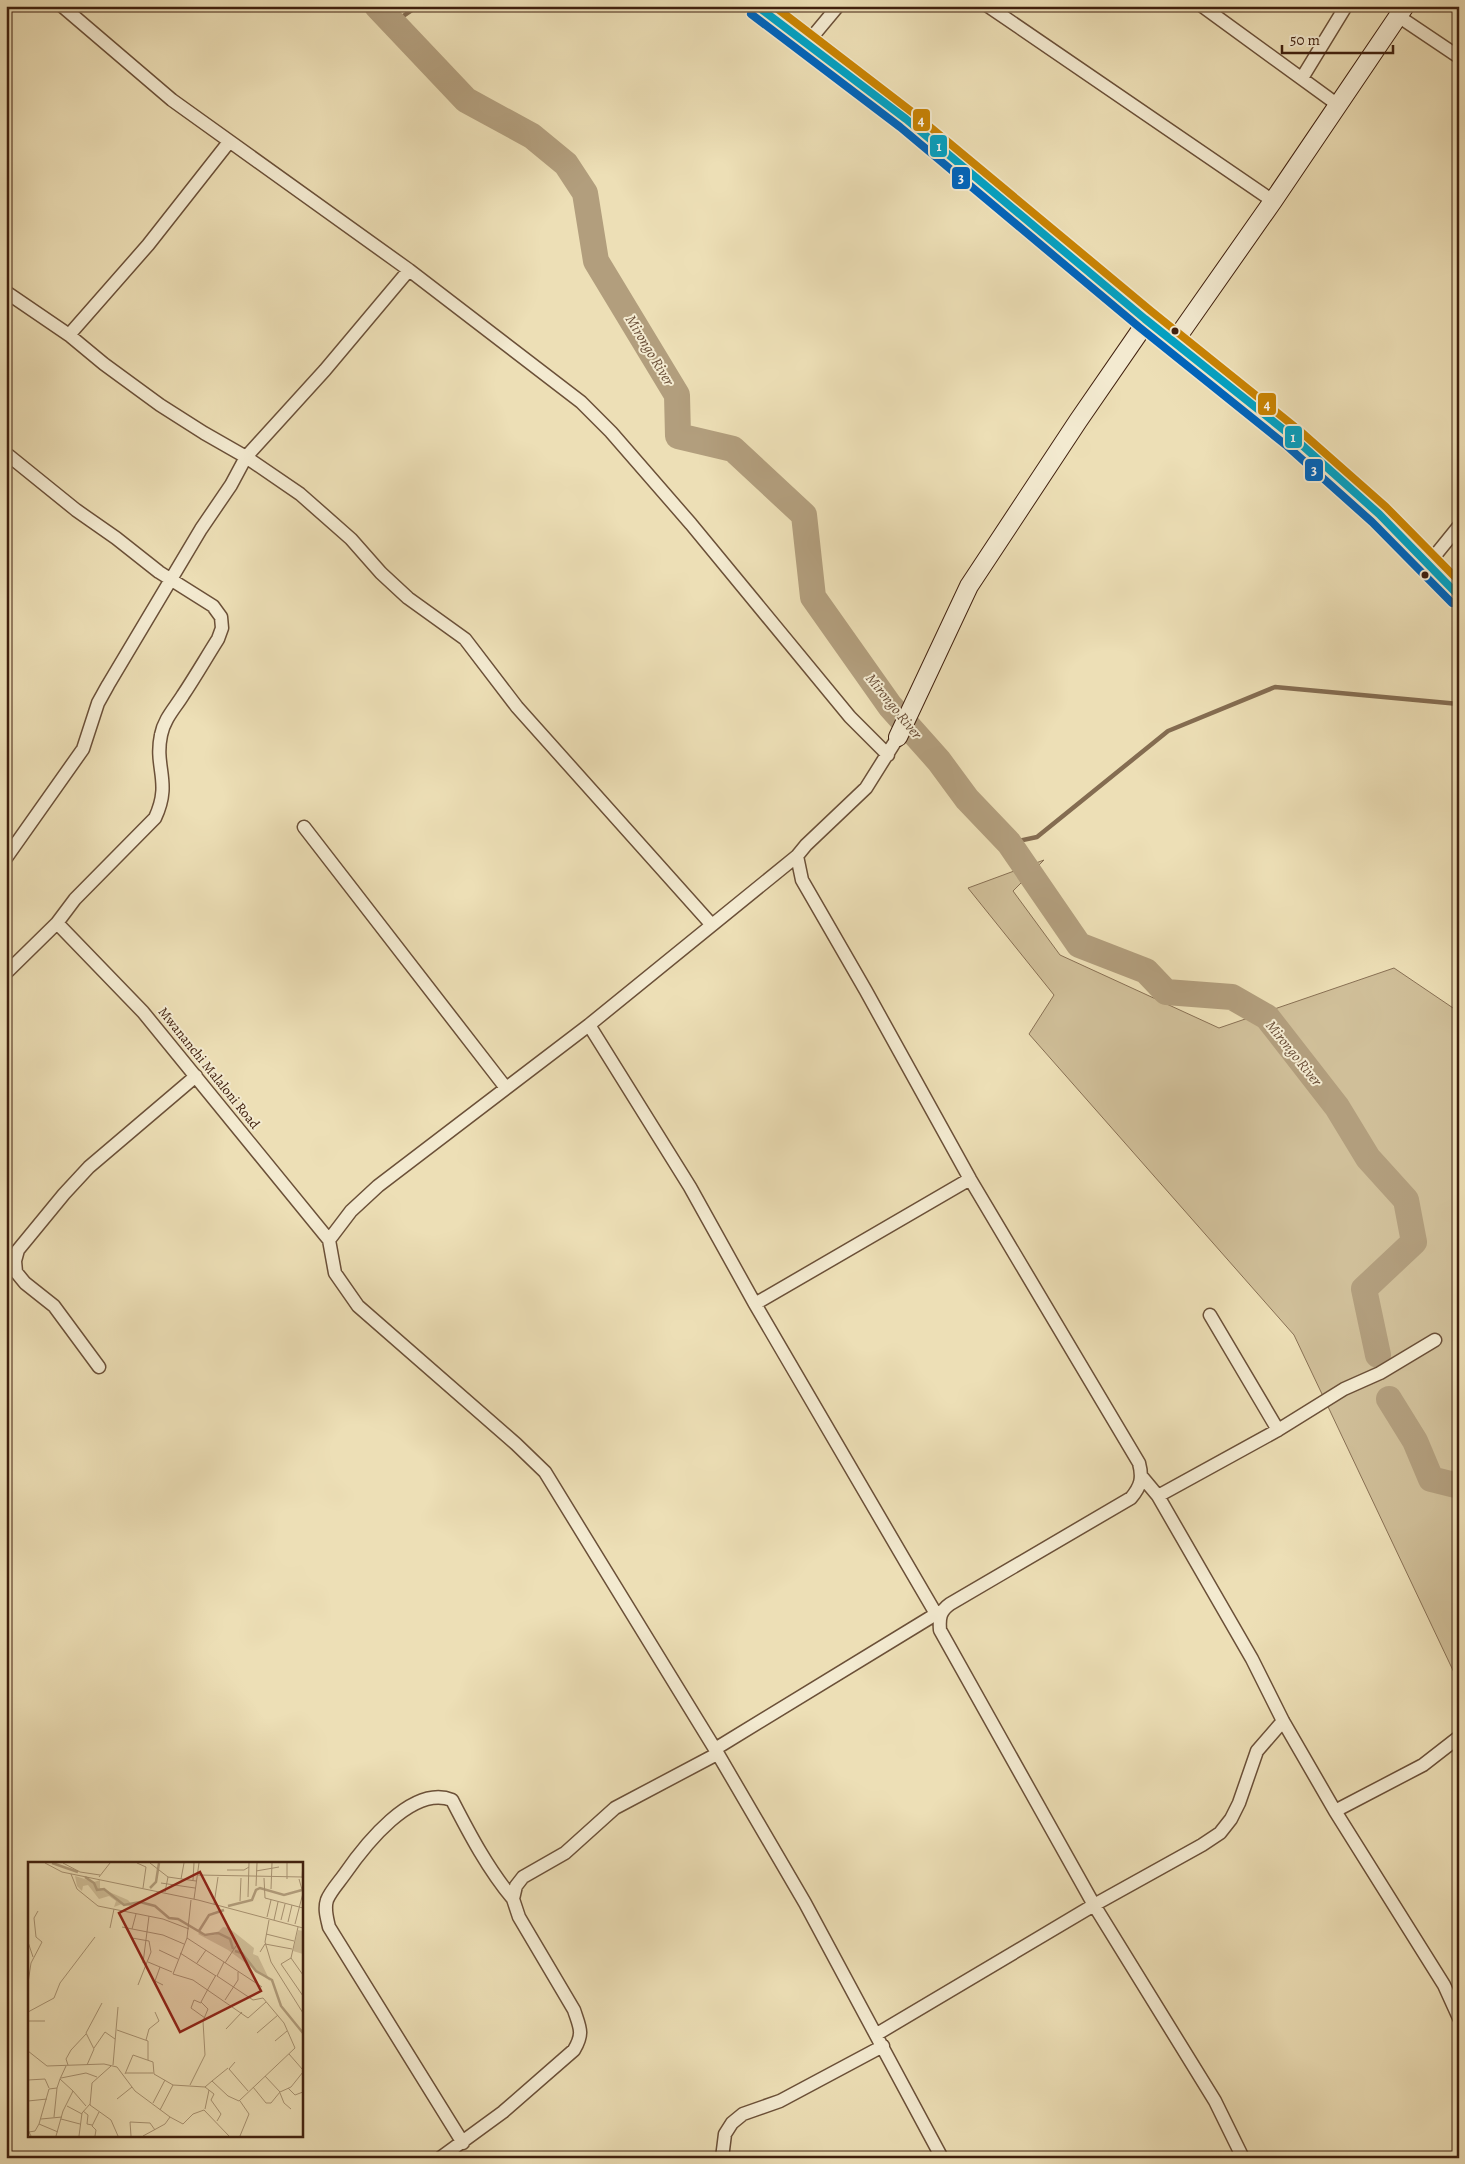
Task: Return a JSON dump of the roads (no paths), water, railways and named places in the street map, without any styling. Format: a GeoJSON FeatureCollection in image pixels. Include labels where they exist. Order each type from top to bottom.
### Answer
{"type":"FeatureCollection","features":[{"type":"Feature","properties":{"kind":"highway"},"geometry":{"type":"LineString","coordinates":[[758,6],[909,120],[1147,320],[1335,474],[1429,563],[1459,596]]}},
{"type":"Feature","properties":{"kind":"street"},"geometry":{"type":"LineString","coordinates":[[62,6],[172,100],[409,270],[581,402],[611,432],[691,524],[850,717],[888,755]]}},
{"type":"Feature","properties":{"kind":"street"},"geometry":{"type":"LineString","coordinates":[[808,42],[838,6]]}},
{"type":"Feature","properties":{"kind":"street"},"geometry":{"type":"LineString","coordinates":[[988,6],[1273,201]]}},
{"type":"Feature","properties":{"kind":"street"},"geometry":{"type":"LineString","coordinates":[[1202,6],[1338,105]]}},
{"type":"Feature","properties":{"kind":"street"},"geometry":{"type":"LineString","coordinates":[[1302,78],[1346,6]]}},
{"type":"Feature","properties":{"kind":"street"},"geometry":{"type":"LineString","coordinates":[[1174,342],[1273,201],[1402,11],[1459,57]]}},
{"type":"Feature","properties":{"kind":"street"},"geometry":{"type":"LineString","coordinates":[[69,335],[148,245],[229,142]]}},
{"type":"Feature","properties":{"kind":"street"},"geometry":{"type":"LineString","coordinates":[[6,858],[83,749],[98,703],[108,684],[201,529],[231,485],[246,457],[331,364],[409,270]]}},
{"type":"Feature","properties":{"kind":"street"},"geometry":{"type":"LineString","coordinates":[[6,292],[69,335],[104,364],[160,405],[246,457],[315,505],[351,539],[380,573],[408,598],[465,639],[517,707],[711,924]]}},
{"type":"Feature","properties":{"kind":"street"},"geometry":{"type":"LineString","coordinates":[[942,2158],[805,1903],[716,1752],[545,1472],[503,1432],[358,1306],[335,1273],[328,1240],[351,1211],[378,1186],[589,1025],[797,856],[806,845],[866,788],[898,737],[969,586],[1147,320]]}},
{"type":"Feature","properties":{"kind":"street"},"geometry":{"type":"LineString","coordinates":[[6,973],[57,923],[75,899],[155,818],[162,803],[164,785],[159,746],[161,733],[167,717],[218,639],[222,628],[222,617],[213,606],[171,579],[76,510],[8,455]]}},
{"type":"Feature","properties":{"kind":"street"},"geometry":{"type":"LineString","coordinates":[[1429,563],[1459,526]]}},
{"type":"Feature","properties":{"kind":"street"},"geometry":{"type":"LineString","coordinates":[[304,827],[506,1088]]}},
{"type":"Feature","properties":{"kind":"street"},"geometry":{"type":"LineString","coordinates":[[797,856],[802,880],[970,1179],[1139,1462],[1143,1478],[1158,1496],[1252,1659],[1283,1721],[1335,1811],[1444,1984],[1459,2018]]}},
{"type":"Feature","properties":{"kind":"street","name":"Mwananchi Malaloni Road"},"geometry":{"type":"LineString","coordinates":[[57,923],[143,1012],[328,1240]]}},
{"type":"Feature","properties":{"kind":"street"},"geometry":{"type":"LineString","coordinates":[[589,1025],[690,1187],[754,1304],[938,1617],[940,1630],[948,1646],[1094,1905],[1215,2101],[1243,2158]]}},
{"type":"Feature","properties":{"kind":"street"},"geometry":{"type":"LineString","coordinates":[[99,1367],[54,1306],[25,1283],[16,1272],[18,1250],[89,1167],[196,1076]]}},
{"type":"Feature","properties":{"kind":"street"},"geometry":{"type":"LineString","coordinates":[[754,1304],[970,1179]]}},
{"type":"Feature","properties":{"kind":"street"},"geometry":{"type":"LineString","coordinates":[[1210,1316],[1278,1430]]}},
{"type":"Feature","properties":{"kind":"street"},"geometry":{"type":"LineString","coordinates":[[1158,1496],[1278,1430],[1344,1388],[1380,1372],[1435,1340]]}},
{"type":"Feature","properties":{"kind":"street"},"geometry":{"type":"LineString","coordinates":[[513,1899],[516,1886],[523,1877],[565,1854],[614,1808],[716,1752],[938,1617],[943,1608],[1131,1498],[1138,1490],[1143,1478]]}},
{"type":"Feature","properties":{"kind":"street"},"geometry":{"type":"LineString","coordinates":[[876,2034],[1094,1905],[1202,1846],[1220,1833],[1232,1819],[1257,1751],[1283,1721]]}},
{"type":"Feature","properties":{"kind":"street"},"geometry":{"type":"LineString","coordinates":[[1335,1811],[1423,1765],[1459,1737]]}},
{"type":"Feature","properties":{"kind":"street"},"geometry":{"type":"LineString","coordinates":[[440,2158],[463,2142],[503,2112],[574,2050],[580,2038],[580,2027],[574,2010],[519,1917],[513,1899],[487,1864],[452,1800],[437,1797],[425,1799],[402,1812],[384,1827],[352,1864],[328,1899],[326,1910],[328,1927],[463,2142]]}},
{"type":"Feature","properties":{"kind":"street"},"geometry":{"type":"LineString","coordinates":[[722,2158],[725,2134],[732,2123],[743,2114],[780,2101],[882,2046]]}},
{"type":"Feature","properties":{"kind":"waterway","name":"Mirongo River"},"geometry":{"type":"LineString","coordinates":[[377,6],[466,100],[532,136],[566,164],[585,193],[596,261],[677,395],[678,436],[733,449],[804,515],[813,597],[890,706],[939,761],[967,799],[1009,843],[1079,945],[1146,971],[1166,992],[1232,997],[1267,1017],[1337,1107],[1368,1158],[1406,1200],[1414,1242],[1364,1289],[1378,1355]]}},
{"type":"Feature","properties":{"kind":"waterway"},"geometry":{"type":"LineString","coordinates":[[393,23],[418,6]]}},
{"type":"Feature","properties":{"kind":"waterway"},"geometry":{"type":"LineString","coordinates":[[1009,843],[1037,837],[1168,731],[1275,687],[1459,704]]}},
{"type":"Feature","properties":{"kind":"waterway","name":"Mirongo River"},"geometry":{"type":"LineString","coordinates":[[1389,1399],[1415,1441],[1431,1479],[1459,1486]]}}]}
